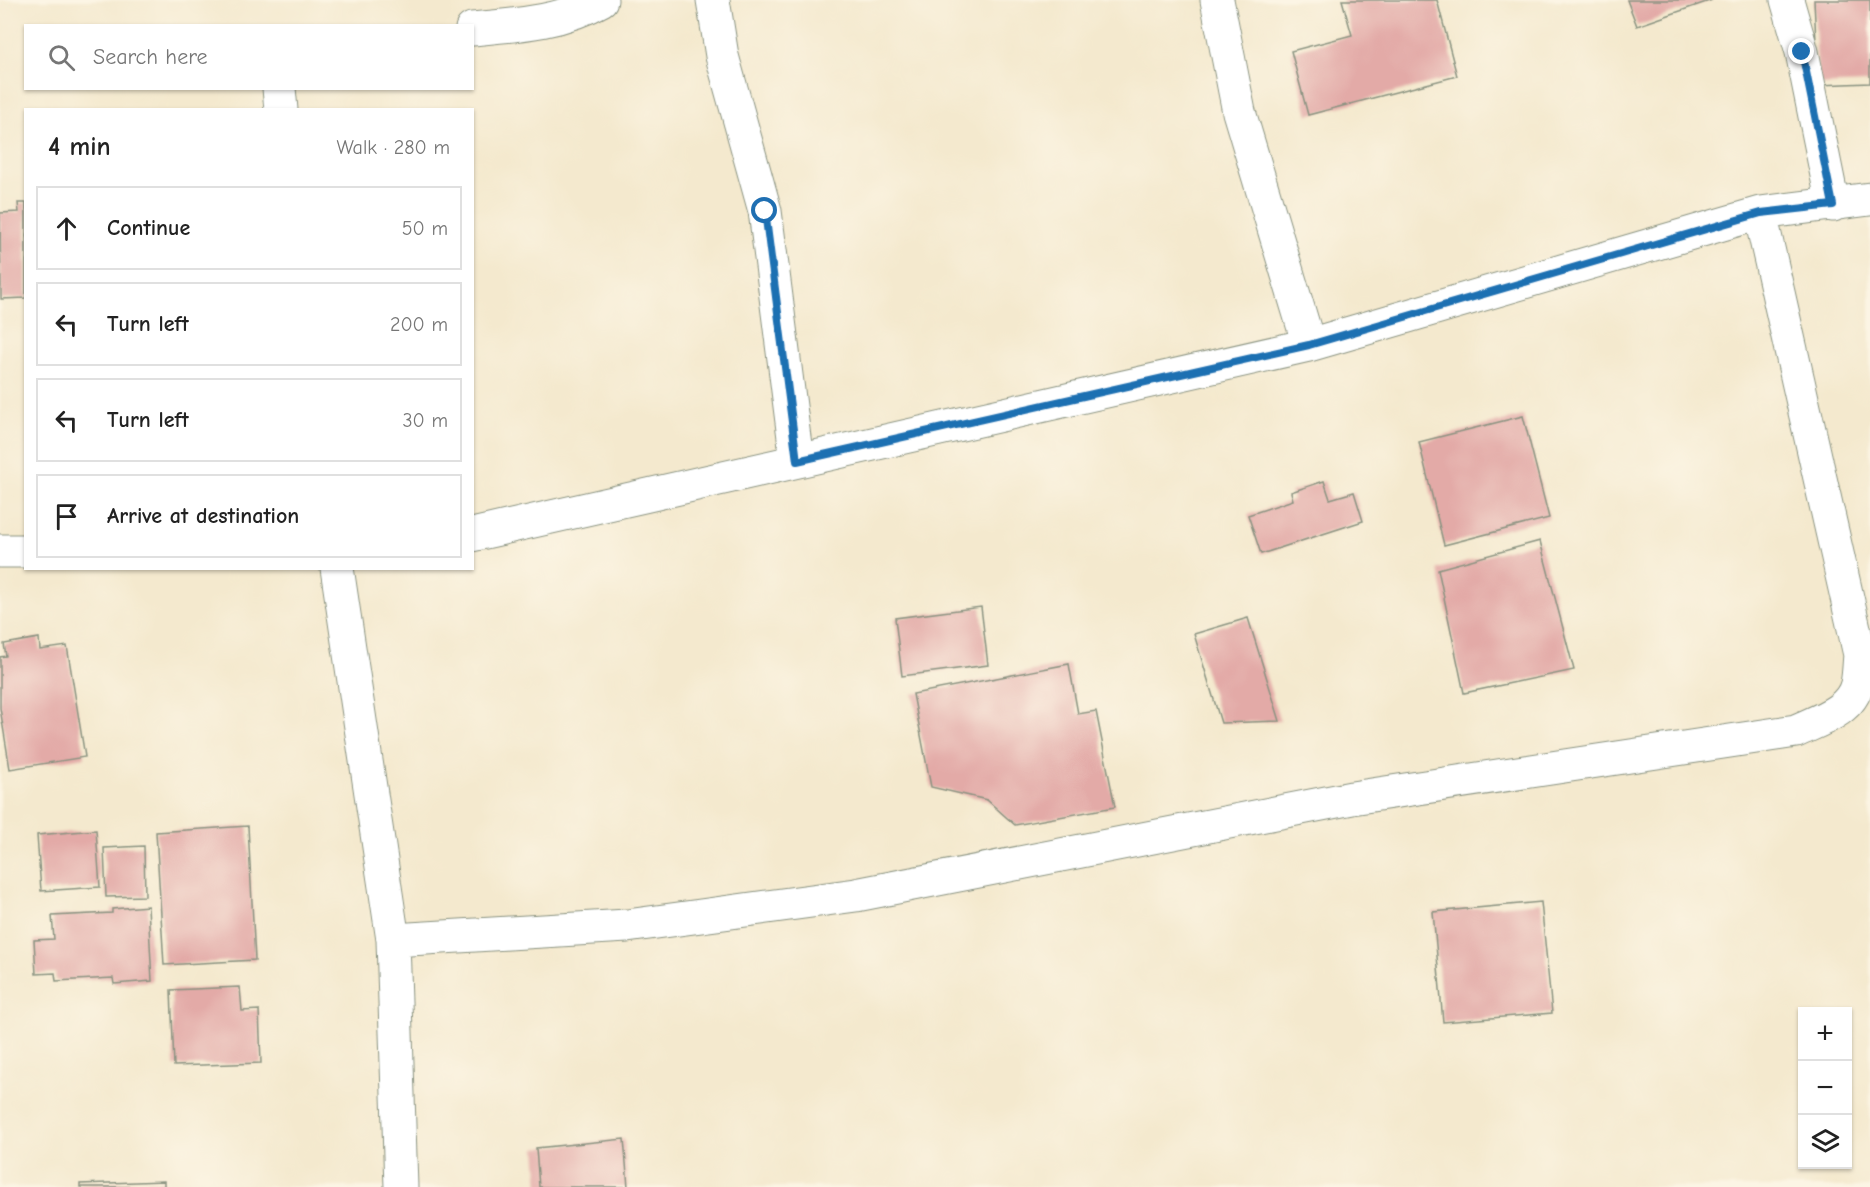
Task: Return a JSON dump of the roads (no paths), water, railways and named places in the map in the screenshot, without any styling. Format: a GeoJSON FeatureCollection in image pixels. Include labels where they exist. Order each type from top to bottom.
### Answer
{"type":"FeatureCollection","features":[{"type":"Feature","properties":{"kind":"street"},"geometry":{"type":"LineString","coordinates":[[474,29],[534,22],[588,8],[601,0]]}},
{"type":"Feature","properties":{"kind":"street"},"geometry":{"type":"LineString","coordinates":[[713,0],[722,56],[765,211],[797,461]]}},
{"type":"Feature","properties":{"kind":"street"},"geometry":{"type":"LineString","coordinates":[[1217,0],[1239,112],[1309,345]]}},
{"type":"Feature","properties":{"kind":"street"},"geometry":{"type":"LineString","coordinates":[[1787,0],[1802,52],[1833,205]]}},
{"type":"Feature","properties":{"kind":"street"},"geometry":{"type":"LineString","coordinates":[[279,90],[281,108]]}},
{"type":"Feature","properties":{"kind":"street"},"geometry":{"type":"LineString","coordinates":[[474,535],[1309,345],[1761,213],[1870,199]]}},
{"type":"Feature","properties":{"kind":"street"},"geometry":{"type":"LineString","coordinates":[[393,940],[627,926],[856,895],[1352,798],[1796,731],[1839,710],[1851,699],[1857,684],[1860,655],[1761,213]]}},
{"type":"Feature","properties":{"kind":"street"},"geometry":{"type":"LineString","coordinates":[[0,551],[24,551]]}},
{"type":"Feature","properties":{"kind":"street"},"geometry":{"type":"LineString","coordinates":[[337,570],[393,940],[401,1187]]}}]}
